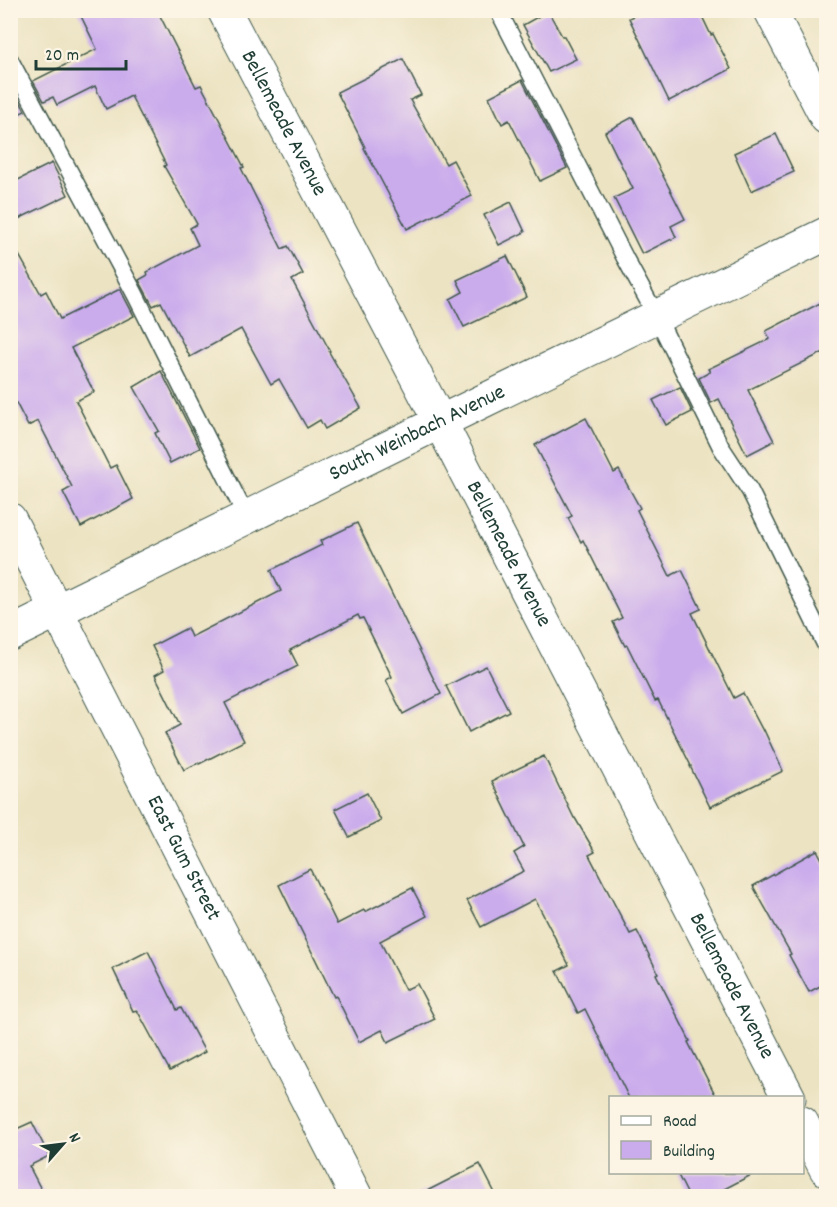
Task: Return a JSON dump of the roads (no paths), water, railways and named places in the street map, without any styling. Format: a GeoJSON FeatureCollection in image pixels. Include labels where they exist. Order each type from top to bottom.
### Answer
{"type":"FeatureCollection","features":[{"type":"Feature","properties":{"kind":"street","name":"Bellemeade Avenue"},"geometry":{"type":"LineString","coordinates":[[224,10],[440,422],[788,1096]]}},
{"type":"Feature","properties":{"kind":"street"},"geometry":{"type":"LineString","coordinates":[[770,10],[826,118]]}},
{"type":"Feature","properties":{"kind":"street","name":"South Weinbach Avenue"},"geometry":{"type":"LineString","coordinates":[[10,634],[826,234]]}},
{"type":"Feature","properties":{"kind":"street","name":"East Gum Street"},"geometry":{"type":"LineString","coordinates":[[10,519],[356,1197]]}},
{"type":"Feature","properties":{"kind":"street"},"geometry":{"type":"LineString","coordinates":[[804,1127],[826,1169]]}},
{"type":"Feature","properties":{"kind":"lane"},"geometry":{"type":"LineString","coordinates":[[498,10],[657,317],[721,447],[750,491],[826,646]]}},
{"type":"Feature","properties":{"kind":"lane"},"geometry":{"type":"LineString","coordinates":[[10,60],[135,294],[247,518]]}}]}
